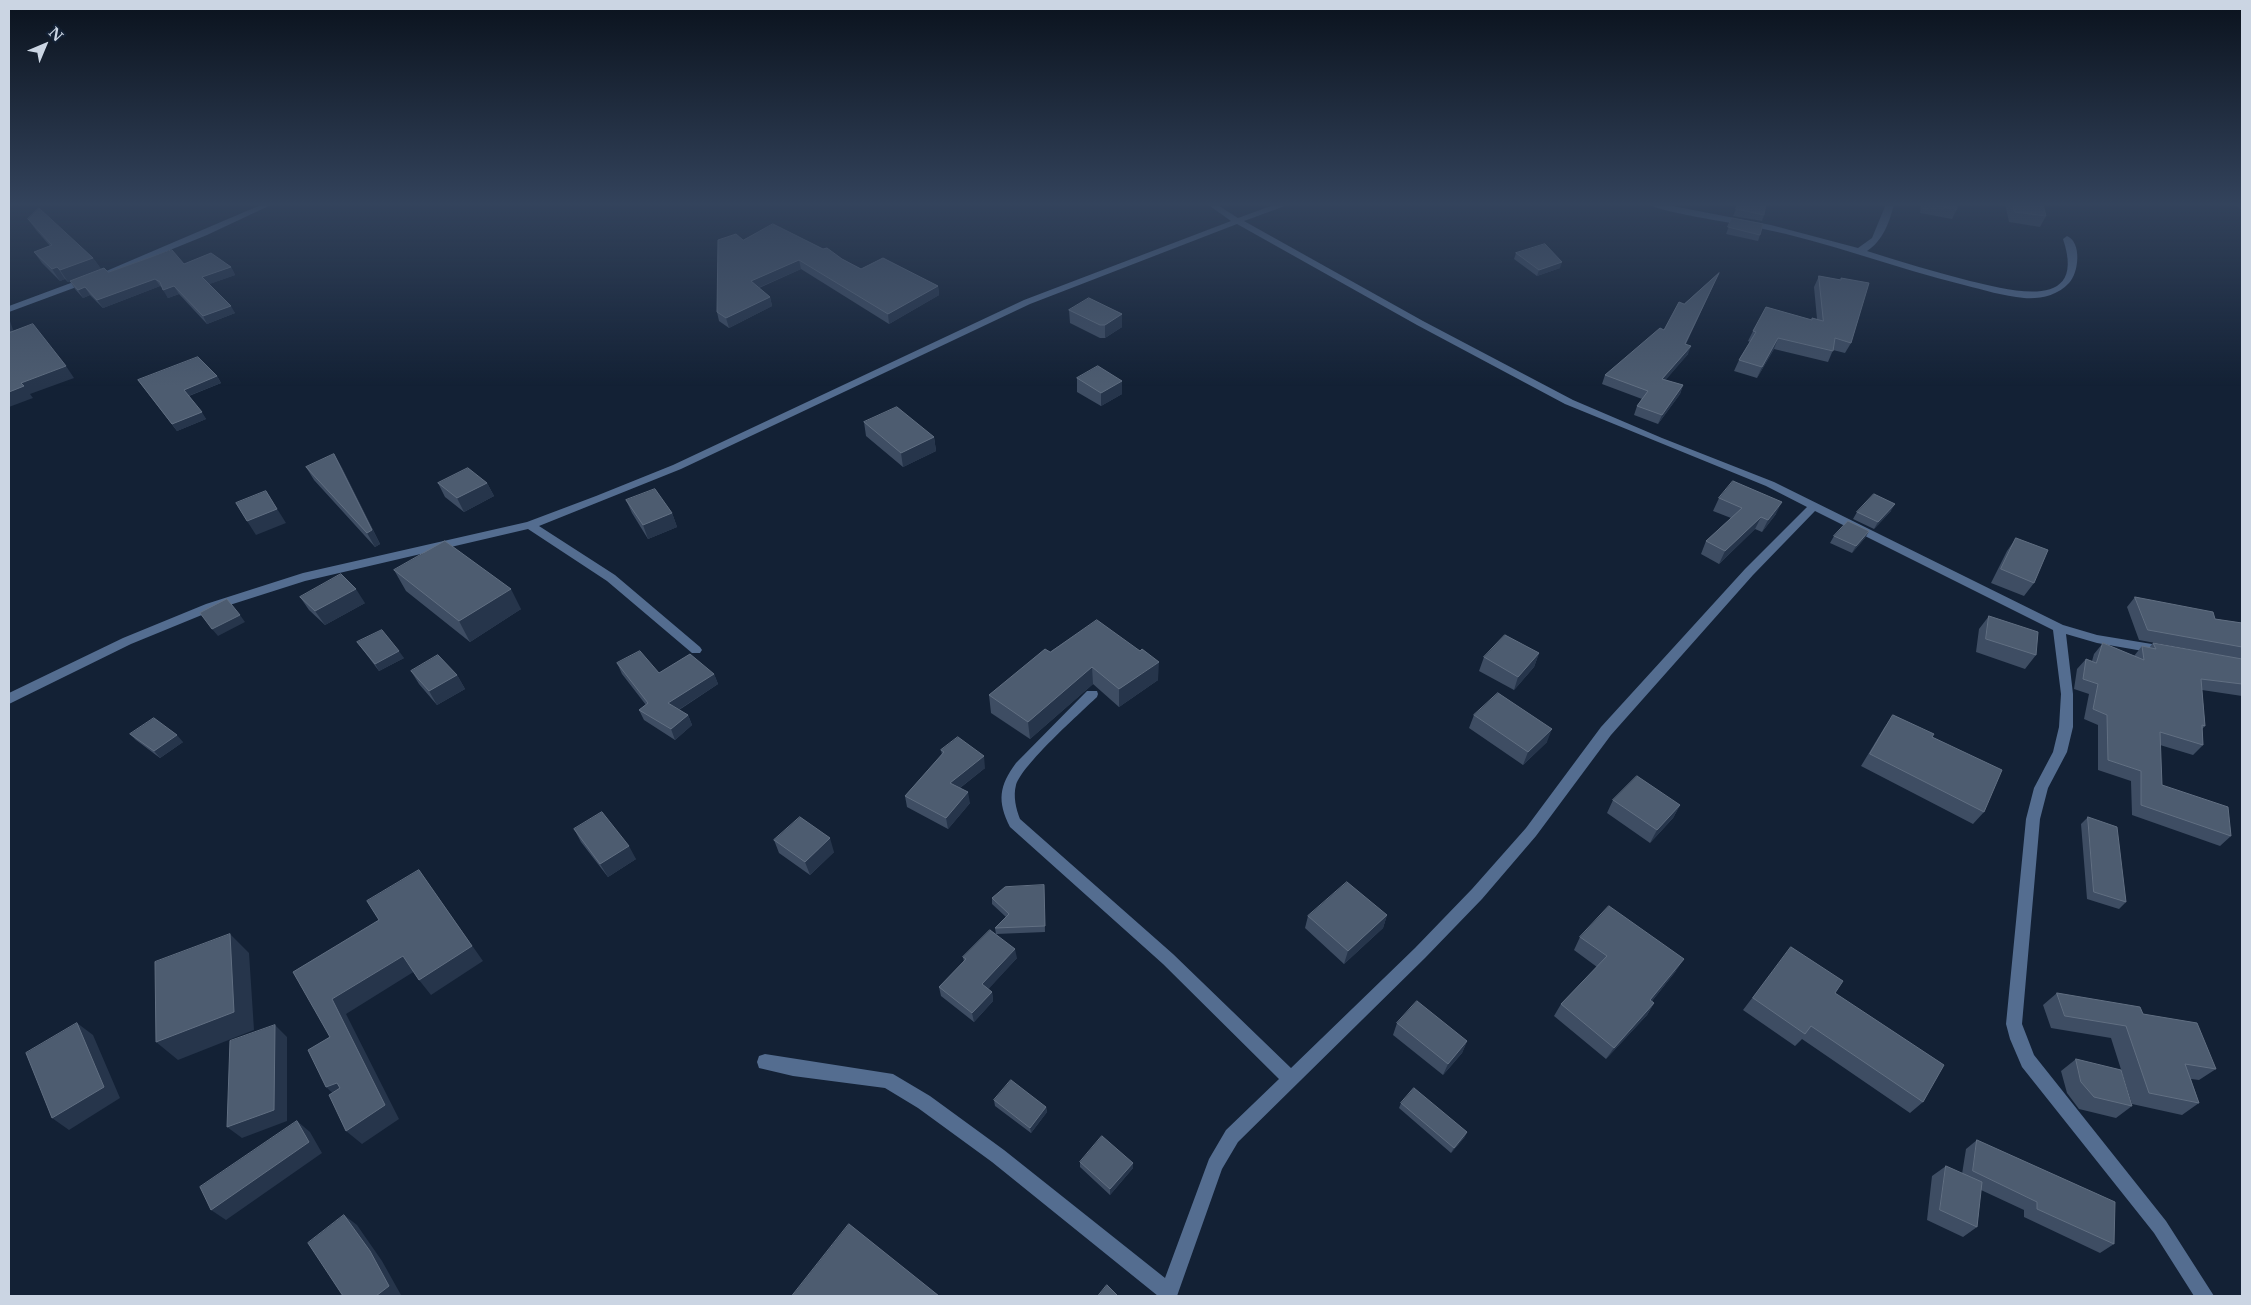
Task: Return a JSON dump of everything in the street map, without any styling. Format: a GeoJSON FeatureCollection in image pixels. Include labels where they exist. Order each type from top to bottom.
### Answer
{"type":"FeatureCollection","features":[{"type":"Feature","properties":{"kind":"street"},"geometry":{"type":"LineString","coordinates":[[9,309],[125,265]]}},
{"type":"Feature","properties":{"kind":"street"},"geometry":{"type":"LineString","coordinates":[[9,699],[127,642],[210,607],[303,577],[530,525],[600,500],[677,467],[1027,302],[1122,265]]}},
{"type":"Feature","properties":{"kind":"street"},"geometry":{"type":"LineString","coordinates":[[1318,265],[1569,402],[1658,440],[1762,480],[2058,628],[2097,639],[2182,653]]}},
{"type":"Feature","properties":{"kind":"street"},"geometry":{"type":"LineString","coordinates":[[1902,265],[1941,277],[2018,295],[2041,295],[2056,290],[2074,270],[2074,265]]}},
{"type":"Feature","properties":{"kind":"street"},"geometry":{"type":"LineString","coordinates":[[765,1062],[794,1068],[886,1080],[917,1098],[998,1156],[1168,1295],[1215,1165],[1232,1136],[1477,894],[1531,832],[1606,731],[1666,661],[1815,505]]}},
{"type":"Feature","properties":{"kind":"street"},"geometry":{"type":"LineString","coordinates":[[530,525],[611,578],[696,650]]}},
{"type":"Feature","properties":{"kind":"street"},"geometry":{"type":"LineString","coordinates":[[2058,628],[2067,694],[2066,727],[2060,752],[2041,788],[2033,819],[2014,1024],[2018,1040],[2028,1061],[2160,1227],[2206,1296]]}},
{"type":"Feature","properties":{"kind":"street"},"geometry":{"type":"LineString","coordinates":[[1092,694],[1035,750],[1009,784],[1008,806],[1015,823],[1168,959],[1291,1079]]}},
{"type":"Feature","properties":{"kind":"building"},"geometry":{"type":"Polygon","coordinates":[[[48,265],[74,265],[60,270],[57,267],[52,269],[48,265]]]}},
{"type":"Feature","properties":{"kind":"building"},"geometry":{"type":"Polygon","coordinates":[[[129,265],[228,265],[231,267],[202,277],[231,306],[203,316],[174,286],[163,290],[160,282],[155,279],[97,300],[85,287],[78,290],[70,281],[104,268],[108,272],[129,265]]]}},
{"type":"Feature","properties":{"kind":"building"},"geometry":{"type":"Polygon","coordinates":[[[718,265],[788,265],[751,281],[770,297],[726,318],[717,312],[718,265]]]}},
{"type":"Feature","properties":{"kind":"building"},"geometry":{"type":"Polygon","coordinates":[[[807,265],[853,265],[861,269],[869,265],[897,265],[938,286],[888,314],[807,265]]]}},
{"type":"Feature","properties":{"kind":"building"},"geometry":{"type":"Polygon","coordinates":[[[1532,265],[1554,265],[1539,270],[1532,265]]]}},
{"type":"Feature","properties":{"kind":"building"},"geometry":{"type":"Polygon","coordinates":[[[1719,273],[1685,344],[1691,346],[1662,379],[1683,385],[1662,415],[1637,406],[1648,391],[1605,375],[1660,328],[1664,330],[1679,302],[1684,304],[1719,273]]]}},
{"type":"Feature","properties":{"kind":"building"},"geometry":{"type":"Polygon","coordinates":[[[1819,276],[1869,283],[1851,343],[1835,338],[1833,351],[1778,338],[1762,367],[1739,360],[1756,332],[1753,331],[1766,307],[1812,320],[1812,318],[1823,321],[1819,276]]]}},
{"type":"Feature","properties":{"kind":"building"},"geometry":{"type":"Polygon","coordinates":[[[1089,298],[1122,314],[1105,325],[1100,325],[1069,310],[1089,298]]]}},
{"type":"Feature","properties":{"kind":"building"},"geometry":{"type":"Polygon","coordinates":[[[33,324],[66,366],[21,383],[24,386],[9,392],[9,329],[10,332],[33,324]]]}},
{"type":"Feature","properties":{"kind":"building"},"geometry":{"type":"Polygon","coordinates":[[[198,357],[217,376],[184,390],[202,412],[172,424],[138,380],[198,357]]]}},
{"type":"Feature","properties":{"kind":"building"},"geometry":{"type":"Polygon","coordinates":[[[1098,366],[1122,381],[1101,393],[1077,378],[1098,366]]]}},
{"type":"Feature","properties":{"kind":"building"},"geometry":{"type":"Polygon","coordinates":[[[897,407],[934,437],[901,453],[864,422],[897,407]]]}},
{"type":"Feature","properties":{"kind":"building"},"geometry":{"type":"Polygon","coordinates":[[[334,454],[372,530],[367,533],[306,467],[334,454]]]}},
{"type":"Feature","properties":{"kind":"building"},"geometry":{"type":"Polygon","coordinates":[[[468,468],[487,483],[457,498],[438,483],[468,468]]]}},
{"type":"Feature","properties":{"kind":"building"},"geometry":{"type":"Polygon","coordinates":[[[1733,481],[1782,502],[1768,520],[1761,517],[1725,551],[1706,541],[1742,508],[1719,498],[1733,481]]]}},
{"type":"Feature","properties":{"kind":"building"},"geometry":{"type":"Polygon","coordinates":[[[655,489],[672,513],[643,525],[626,500],[655,489]]]}},
{"type":"Feature","properties":{"kind":"building"},"geometry":{"type":"Polygon","coordinates":[[[266,491],[277,509],[247,521],[236,503],[266,491]]]}},
{"type":"Feature","properties":{"kind":"building"},"geometry":{"type":"Polygon","coordinates":[[[1874,494],[1895,504],[1878,522],[1857,512],[1874,494]]]}},
{"type":"Feature","properties":{"kind":"building"},"geometry":{"type":"Polygon","coordinates":[[[1848,521],[1869,531],[1856,546],[1834,536],[1848,521]]]}},
{"type":"Feature","properties":{"kind":"building"},"geometry":{"type":"Polygon","coordinates":[[[2016,538],[2048,550],[2034,583],[2001,569],[2016,538]]]}},
{"type":"Feature","properties":{"kind":"building"},"geometry":{"type":"Polygon","coordinates":[[[445,541],[511,589],[459,621],[394,570],[445,541]]]}},
{"type":"Feature","properties":{"kind":"building"},"geometry":{"type":"Polygon","coordinates":[[[341,574],[356,589],[315,611],[300,597],[341,574]]]}},
{"type":"Feature","properties":{"kind":"building"},"geometry":{"type":"Polygon","coordinates":[[[2135,597],[2213,612],[2215,619],[2242,623],[2242,647],[2148,630],[2135,597]]]}},
{"type":"Feature","properties":{"kind":"building"},"geometry":{"type":"Polygon","coordinates":[[[227,599],[240,615],[212,629],[200,613],[227,599]]]}},
{"type":"Feature","properties":{"kind":"building"},"geometry":{"type":"Polygon","coordinates":[[[1989,616],[2038,632],[2036,655],[1986,639],[1989,616]]]}},
{"type":"Feature","properties":{"kind":"building"},"geometry":{"type":"Polygon","coordinates":[[[1097,620],[1140,651],[1142,649],[1159,662],[1119,689],[1092,667],[1028,722],[989,695],[1045,649],[1050,652],[1097,620]]]}},
{"type":"Feature","properties":{"kind":"building"},"geometry":{"type":"Polygon","coordinates":[[[382,630],[399,651],[375,664],[357,642],[382,630]]]}},
{"type":"Feature","properties":{"kind":"building"},"geometry":{"type":"Polygon","coordinates":[[[1505,635],[1539,653],[1518,677],[1484,657],[1505,635]]]}},
{"type":"Feature","properties":{"kind":"building"},"geometry":{"type":"Polygon","coordinates":[[[2103,643],[2144,660],[2142,646],[2156,649],[2153,643],[2242,659],[2242,684],[2201,679],[2205,726],[2202,725],[2203,745],[2160,732],[2162,785],[2228,807],[2231,836],[2141,805],[2141,771],[2108,760],[2107,715],[2093,709],[2098,684],[2083,679],[2086,659],[2096,663],[2103,643]]]}},
{"type":"Feature","properties":{"kind":"building"},"geometry":{"type":"Polygon","coordinates":[[[640,651],[659,673],[690,654],[714,674],[668,703],[688,715],[671,729],[639,710],[648,703],[617,663],[640,651]]]}},
{"type":"Feature","properties":{"kind":"building"},"geometry":{"type":"Polygon","coordinates":[[[438,655],[457,675],[429,691],[411,671],[438,655]]]}},
{"type":"Feature","properties":{"kind":"building"},"geometry":{"type":"Polygon","coordinates":[[[1498,693],[1552,729],[1528,752],[1474,715],[1498,693]]]}},
{"type":"Feature","properties":{"kind":"building"},"geometry":{"type":"Polygon","coordinates":[[[1893,715],[1934,734],[1932,737],[2002,770],[1984,812],[1870,754],[1893,715]]]}},
{"type":"Feature","properties":{"kind":"building"},"geometry":{"type":"Polygon","coordinates":[[[154,718],[177,735],[154,751],[130,734],[154,718]]]}},
{"type":"Feature","properties":{"kind":"building"},"geometry":{"type":"Polygon","coordinates":[[[958,737],[984,756],[950,783],[968,792],[946,818],[905,796],[944,752],[941,750],[958,737]]]}},
{"type":"Feature","properties":{"kind":"building"},"geometry":{"type":"Polygon","coordinates":[[[1637,776],[1680,805],[1657,830],[1613,800],[1637,776]]]}},
{"type":"Feature","properties":{"kind":"building"},"geometry":{"type":"Polygon","coordinates":[[[602,812],[629,846],[600,864],[574,829],[602,812]]]}},
{"type":"Feature","properties":{"kind":"building"},"geometry":{"type":"Polygon","coordinates":[[[800,817],[830,838],[805,862],[774,840],[800,817]]]}},
{"type":"Feature","properties":{"kind":"building"},"geometry":{"type":"Polygon","coordinates":[[[2088,817],[2117,827],[2126,902],[2094,892],[2088,817]]]}},
{"type":"Feature","properties":{"kind":"building"},"geometry":{"type":"Polygon","coordinates":[[[419,870],[472,946],[419,980],[403,956],[332,999],[385,1105],[346,1131],[329,1095],[340,1088],[337,1083],[326,1087],[308,1050],[330,1037],[293,972],[379,920],[367,901],[419,870]]]}},
{"type":"Feature","properties":{"kind":"building"},"geometry":{"type":"Polygon","coordinates":[[[1347,882],[1387,915],[1348,951],[1308,916],[1347,882]]]}},
{"type":"Feature","properties":{"kind":"building"},"geometry":{"type":"Polygon","coordinates":[[[1044,885],[1045,926],[995,928],[1009,914],[992,898],[1005,887],[1044,885]]]}},
{"type":"Feature","properties":{"kind":"building"},"geometry":{"type":"Polygon","coordinates":[[[1609,906],[1684,959],[1650,1000],[1654,1003],[1614,1048],[1561,1004],[1607,956],[1580,937],[1609,906]]]}},
{"type":"Feature","properties":{"kind":"building"},"geometry":{"type":"Polygon","coordinates":[[[990,930],[1015,949],[982,984],[992,992],[972,1013],[939,987],[966,959],[963,957],[990,930]]]}},
{"type":"Feature","properties":{"kind":"building"},"geometry":{"type":"Polygon","coordinates":[[[230,934],[234,1012],[156,1042],[155,962],[230,934]]]}},
{"type":"Feature","properties":{"kind":"building"},"geometry":{"type":"Polygon","coordinates":[[[1791,947],[1843,981],[1835,993],[1944,1065],[1923,1102],[1811,1026],[1805,1034],[1753,998],[1791,947]]]}},
{"type":"Feature","properties":{"kind":"building"},"geometry":{"type":"Polygon","coordinates":[[[2057,993],[2140,1007],[2143,1014],[2197,1023],[2216,1069],[2185,1064],[2199,1103],[2149,1093],[2126,1026],[2065,1016],[2057,993]]]}},
{"type":"Feature","properties":{"kind":"building"},"geometry":{"type":"Polygon","coordinates":[[[1417,1001],[1467,1041],[1448,1064],[1397,1023],[1417,1001]]]}},
{"type":"Feature","properties":{"kind":"building"},"geometry":{"type":"Polygon","coordinates":[[[77,1023],[104,1087],[52,1118],[26,1053],[77,1023]]]}},
{"type":"Feature","properties":{"kind":"building"},"geometry":{"type":"Polygon","coordinates":[[[275,1025],[274,1110],[227,1127],[230,1041],[275,1025]]]}},
{"type":"Feature","properties":{"kind":"building"},"geometry":{"type":"Polygon","coordinates":[[[2076,1059],[2121,1070],[2132,1106],[2094,1097],[2081,1082],[2076,1059]]]}},
{"type":"Feature","properties":{"kind":"building"},"geometry":{"type":"Polygon","coordinates":[[[1011,1080],[1046,1107],[1030,1128],[994,1100],[1011,1080]]]}},
{"type":"Feature","properties":{"kind":"building"},"geometry":{"type":"Polygon","coordinates":[[[1414,1088],[1467,1132],[1454,1148],[1401,1103],[1414,1088]]]}},
{"type":"Feature","properties":{"kind":"building"},"geometry":{"type":"Polygon","coordinates":[[[297,1121],[309,1142],[211,1210],[200,1187],[297,1121]]]}},
{"type":"Feature","properties":{"kind":"building"},"geometry":{"type":"Polygon","coordinates":[[[1102,1136],[1133,1163],[1110,1189],[1080,1162],[1102,1136]]]}},
{"type":"Feature","properties":{"kind":"building"},"geometry":{"type":"Polygon","coordinates":[[[1977,1140],[2115,1202],[2114,1244],[2037,1209],[2037,1202],[1973,1171],[1977,1140]]]}},
{"type":"Feature","properties":{"kind":"building"},"geometry":{"type":"Polygon","coordinates":[[[1946,1166],[1982,1182],[1977,1227],[1940,1210],[1946,1166]]]}},
{"type":"Feature","properties":{"kind":"building"},"geometry":{"type":"Polygon","coordinates":[[[344,1215],[370,1251],[389,1286],[376,1296],[343,1296],[308,1243],[344,1215]]]}},
{"type":"Feature","properties":{"kind":"building"},"geometry":{"type":"Polygon","coordinates":[[[849,1224],[939,1296],[792,1296],[849,1224]]]}},
{"type":"Feature","properties":{"kind":"building"},"geometry":{"type":"Polygon","coordinates":[[[1107,1285],[1118,1296],[1098,1296],[1107,1285]]]}}]}
